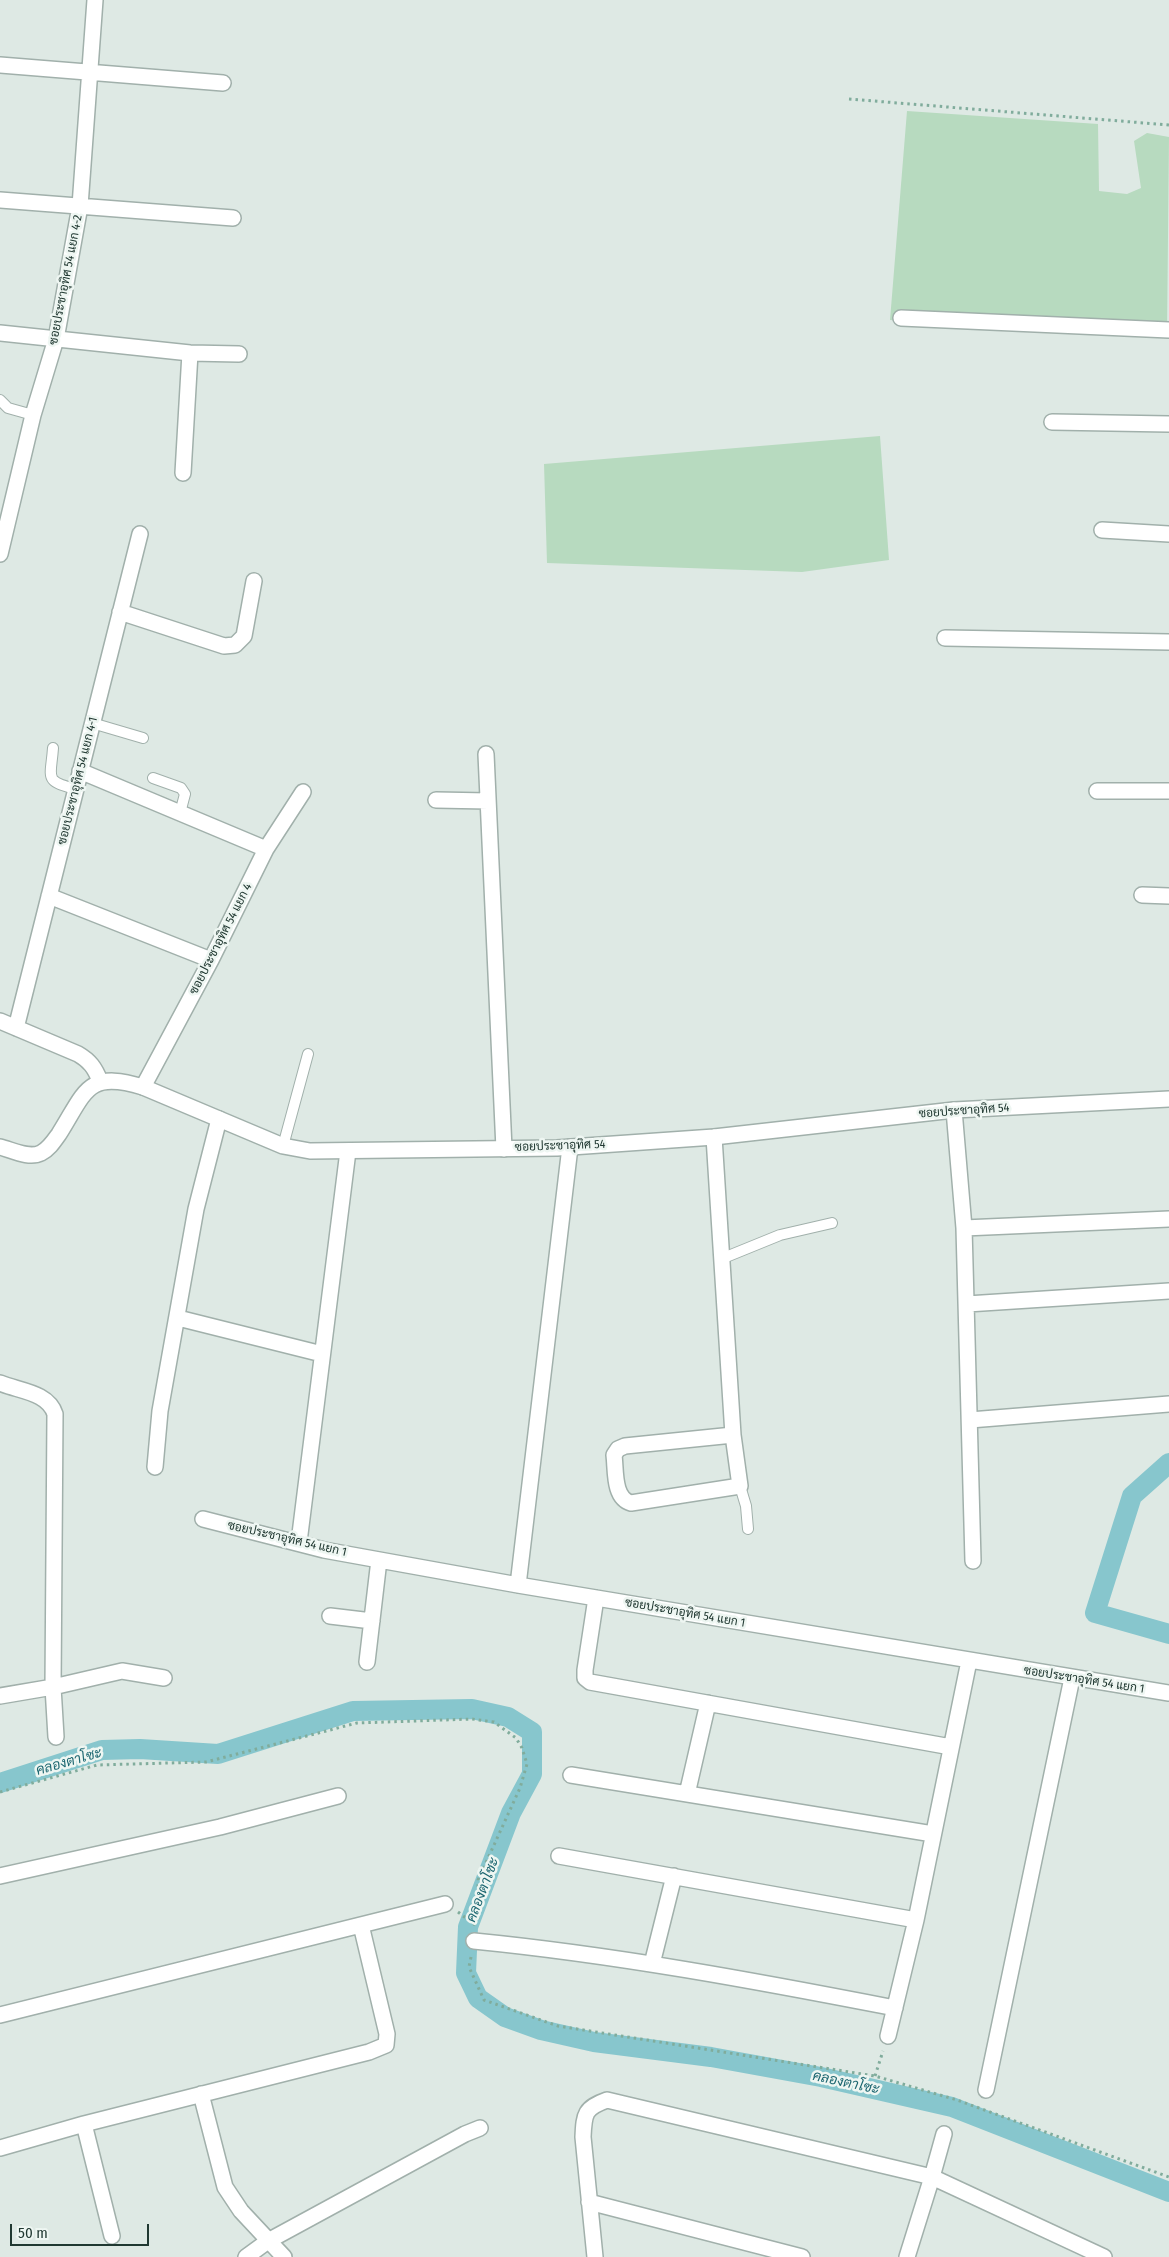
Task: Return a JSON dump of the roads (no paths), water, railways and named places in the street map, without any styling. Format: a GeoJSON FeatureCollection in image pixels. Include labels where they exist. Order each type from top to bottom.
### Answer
{"type":"FeatureCollection","features":[{"type":"Feature","properties":{"kind":"street","name":"ซอยประชาอุทิศ 54 แยก 4-2"},"geometry":{"type":"LineString","coordinates":[[0,554],[34,415],[56,338],[80,206],[88,71],[95,0]]}},
{"type":"Feature","properties":{"kind":"street"},"geometry":{"type":"LineString","coordinates":[[0,65],[223,84]]}},
{"type":"Feature","properties":{"kind":"street"},"geometry":{"type":"LineString","coordinates":[[0,200],[233,218]]}},
{"type":"Feature","properties":{"kind":"street"},"geometry":{"type":"LineString","coordinates":[[901,318],[1169,330]]}},
{"type":"Feature","properties":{"kind":"street"},"geometry":{"type":"LineString","coordinates":[[0,333],[190,353],[239,354]]}},
{"type":"Feature","properties":{"kind":"street"},"geometry":{"type":"LineString","coordinates":[[183,473],[190,353]]}},
{"type":"Feature","properties":{"kind":"street"},"geometry":{"type":"LineString","coordinates":[[1052,422],[1169,424]]}},
{"type":"Feature","properties":{"kind":"street"},"geometry":{"type":"LineString","coordinates":[[1102,530],[1169,534]]}},
{"type":"Feature","properties":{"kind":"street","name":"ซอยประชาอุทิศ 54 แยก 4-1"},"geometry":{"type":"LineString","coordinates":[[16,1028],[140,534]]}},
{"type":"Feature","properties":{"kind":"street"},"geometry":{"type":"LineString","coordinates":[[120,612],[224,646],[235,645],[244,636],[254,582]]}},
{"type":"Feature","properties":{"kind":"street"},"geometry":{"type":"LineString","coordinates":[[945,638],[1169,642]]}},
{"type":"Feature","properties":{"kind":"street"},"geometry":{"type":"LineString","coordinates":[[486,754],[504,1149]]}},
{"type":"Feature","properties":{"kind":"street"},"geometry":{"type":"LineString","coordinates":[[80,771],[266,849]]}},
{"type":"Feature","properties":{"kind":"street"},"geometry":{"type":"LineString","coordinates":[[1097,791],[1169,791]]}},
{"type":"Feature","properties":{"kind":"street","name":"ซอยประชาอุทิศ 54 แยก 4"},"geometry":{"type":"LineString","coordinates":[[143,1087],[211,960],[266,849],[303,792]]}},
{"type":"Feature","properties":{"kind":"street"},"geometry":{"type":"LineString","coordinates":[[436,800],[488,801]]}},
{"type":"Feature","properties":{"kind":"street"},"geometry":{"type":"LineString","coordinates":[[1142,895],[1169,896]]}},
{"type":"Feature","properties":{"kind":"street"},"geometry":{"type":"LineString","coordinates":[[49,896],[211,960]]}},
{"type":"Feature","properties":{"kind":"street"},"geometry":{"type":"LineString","coordinates":[[0,1021],[78,1054],[89,1061],[100,1081],[85,1092],[52,1145],[40,1154],[23,1154],[0,1147]]}},
{"type":"Feature","properties":{"kind":"street","name":"ซอยประชาอุทิศ 54"},"geometry":{"type":"LineString","coordinates":[[100,1081],[120,1080],[143,1087],[283,1146],[310,1151],[570,1147],[714,1137],[954,1110],[1169,1099]]}},
{"type":"Feature","properties":{"kind":"street"},"geometry":{"type":"LineString","coordinates":[[954,1110],[964,1228],[973,1561]]}},
{"type":"Feature","properties":{"kind":"street"},"geometry":{"type":"LineString","coordinates":[[155,1467],[160,1411],[196,1209],[219,1119]]}},
{"type":"Feature","properties":{"kind":"street"},"geometry":{"type":"LineString","coordinates":[[714,1137],[720,1259],[733,1435],[740,1486],[631,1503],[625,1501],[619,1493],[614,1455],[618,1449],[625,1446],[733,1435]]}},
{"type":"Feature","properties":{"kind":"street"},"geometry":{"type":"LineString","coordinates":[[518,1584],[570,1147]]}},
{"type":"Feature","properties":{"kind":"street"},"geometry":{"type":"LineString","coordinates":[[298,1542],[348,1151]]}},
{"type":"Feature","properties":{"kind":"street"},"geometry":{"type":"LineString","coordinates":[[964,1228],[1169,1219]]}},
{"type":"Feature","properties":{"kind":"street"},"geometry":{"type":"LineString","coordinates":[[967,1304],[1169,1291]]}},
{"type":"Feature","properties":{"kind":"street"},"geometry":{"type":"LineString","coordinates":[[178,1318],[322,1354]]}},
{"type":"Feature","properties":{"kind":"street"},"geometry":{"type":"LineString","coordinates":[[0,1384],[41,1396],[52,1405],[55,1414],[53,1687],[56,1737]]}},
{"type":"Feature","properties":{"kind":"street"},"geometry":{"type":"LineString","coordinates":[[970,1420],[1169,1404]]}},
{"type":"Feature","properties":{"kind":"street","name":"ซอยประชาอุทิศ 54 แยก 1"},"geometry":{"type":"LineString","coordinates":[[203,1519],[324,1550],[379,1560],[969,1661],[1169,1693]]}},
{"type":"Feature","properties":{"kind":"street"},"geometry":{"type":"LineString","coordinates":[[367,1662],[379,1560]]}},
{"type":"Feature","properties":{"kind":"street"},"geometry":{"type":"LineString","coordinates":[[596,1598],[585,1678],[590,1682],[951,1747]]}},
{"type":"Feature","properties":{"kind":"street"},"geometry":{"type":"LineString","coordinates":[[330,1616],[372,1621]]}},
{"type":"Feature","properties":{"kind":"street"},"geometry":{"type":"LineString","coordinates":[[888,2036],[916,1920],[969,1661]]}},
{"type":"Feature","properties":{"kind":"street"},"geometry":{"type":"LineString","coordinates":[[0,1696],[53,1687],[122,1671],[164,1678]]}},
{"type":"Feature","properties":{"kind":"street"},"geometry":{"type":"LineString","coordinates":[[986,2090],[1072,1678]]}},
{"type":"Feature","properties":{"kind":"street"},"geometry":{"type":"LineString","coordinates":[[687,1794],[708,1703]]}},
{"type":"Feature","properties":{"kind":"street"},"geometry":{"type":"LineString","coordinates":[[571,1775],[933,1834]]}},
{"type":"Feature","properties":{"kind":"street"},"geometry":{"type":"LineString","coordinates":[[0,1876],[220,1827],[338,1796]]}},
{"type":"Feature","properties":{"kind":"street"},"geometry":{"type":"LineString","coordinates":[[558,1856],[916,1920]]}},
{"type":"Feature","properties":{"kind":"street"},"geometry":{"type":"LineString","coordinates":[[652,1964],[674,1876]]}},
{"type":"Feature","properties":{"kind":"street"},"geometry":{"type":"LineString","coordinates":[[0,2015],[444,1904]]}},
{"type":"Feature","properties":{"kind":"street"},"geometry":{"type":"LineString","coordinates":[[0,2148],[84,2124],[370,2052],[386,2045],[387,2034],[361,1925]]}},
{"type":"Feature","properties":{"kind":"street"},"geometry":{"type":"LineString","coordinates":[[474,1941],[564,1950],[735,1977],[895,2008]]}},
{"type":"Feature","properties":{"kind":"street"},"geometry":{"type":"LineString","coordinates":[[201,2094],[225,2187],[241,2211],[284,2257]]}},
{"type":"Feature","properties":{"kind":"street"},"geometry":{"type":"LineString","coordinates":[[594,2257],[583,2137],[584,2118],[591,2106],[608,2100],[932,2177],[1104,2257]]}},
{"type":"Feature","properties":{"kind":"street"},"geometry":{"type":"LineString","coordinates":[[84,2124],[112,2236]]}},
{"type":"Feature","properties":{"kind":"street"},"geometry":{"type":"LineString","coordinates":[[246,2257],[268,2241],[465,2134],[480,2128]]}},
{"type":"Feature","properties":{"kind":"street"},"geometry":{"type":"LineString","coordinates":[[907,2257],[944,2134]]}},
{"type":"Feature","properties":{"kind":"street"},"geometry":{"type":"LineString","coordinates":[[589,2202],[802,2257]]}},
{"type":"Feature","properties":{"kind":"lane"},"geometry":{"type":"LineString","coordinates":[[0,400],[8,408],[34,415]]}},
{"type":"Feature","properties":{"kind":"lane"},"geometry":{"type":"LineString","coordinates":[[92,722],[143,738]]}},
{"type":"Feature","properties":{"kind":"lane"},"geometry":{"type":"LineString","coordinates":[[53,748],[51,776],[53,781],[56,784],[76,789]]}},
{"type":"Feature","properties":{"kind":"lane"},"geometry":{"type":"LineString","coordinates":[[153,778],[181,788],[185,794],[180,813]]}},
{"type":"Feature","properties":{"kind":"lane"},"geometry":{"type":"LineString","coordinates":[[283,1146],[308,1054]]}},
{"type":"Feature","properties":{"kind":"lane"},"geometry":{"type":"LineString","coordinates":[[720,1259],[780,1235],[832,1223]]}},
{"type":"Feature","properties":{"kind":"lane"},"geometry":{"type":"LineString","coordinates":[[740,1486],[746,1506],[748,1529]]}},
{"type":"Feature","properties":{"kind":"waterway"},"geometry":{"type":"LineString","coordinates":[[1169,1463],[1132,1496],[1095,1613],[1169,1634]]}},
{"type":"Feature","properties":{"kind":"waterway","name":"คลองตาโซะ"},"geometry":{"type":"LineString","coordinates":[[0,1783],[102,1750],[140,1749],[218,1754],[353,1711],[472,1709],[508,1717],[532,1732],[532,1774],[511,1813],[468,1927],[466,1973],[478,1998],[505,2017],[541,2030],[594,2042],[711,2057],[821,2077],[952,2107],[1169,2192]]}}]}
